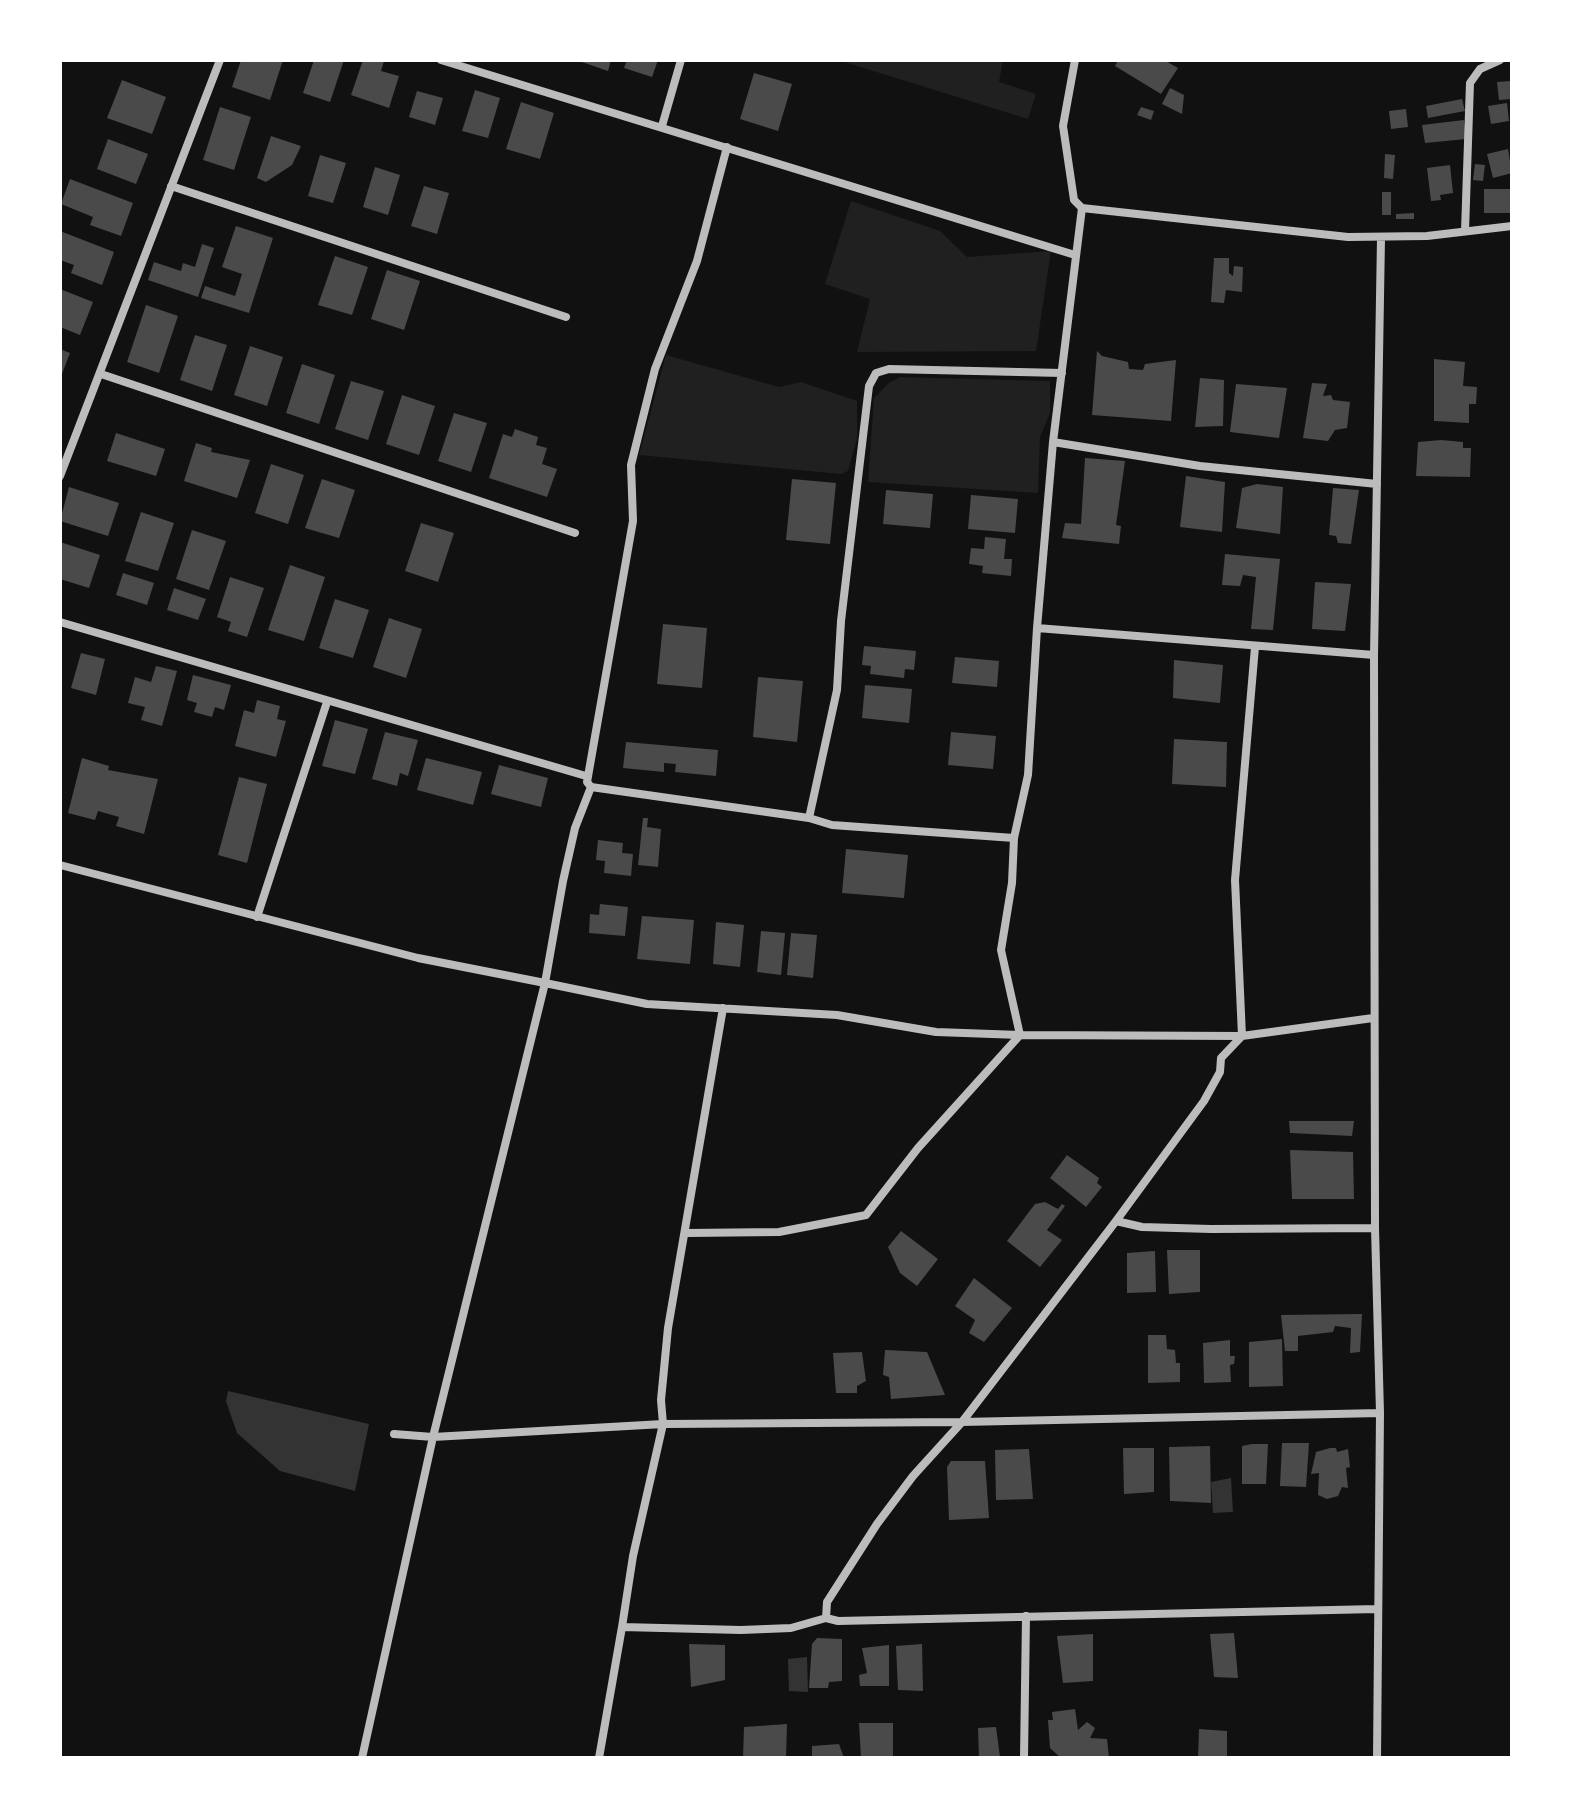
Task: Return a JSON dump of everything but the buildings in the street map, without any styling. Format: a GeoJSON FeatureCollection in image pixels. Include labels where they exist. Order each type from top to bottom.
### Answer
{"type":"FeatureCollection","features":[{"type":"Feature","properties":{"kind":"street"},"geometry":{"type":"LineString","coordinates":[[60,476],[220,60]]}},
{"type":"Feature","properties":{"kind":"street"},"geometry":{"type":"LineString","coordinates":[[441,60],[1075,255]]}},
{"type":"Feature","properties":{"kind":"street"},"geometry":{"type":"LineString","coordinates":[[662,126],[681,60]]}},
{"type":"Feature","properties":{"kind":"street"},"geometry":{"type":"LineString","coordinates":[[1075,60],[1063,126],[1074,200],[1082,208],[1238,227],[1381,238],[1512,226]]}},
{"type":"Feature","properties":{"kind":"street"},"geometry":{"type":"LineString","coordinates":[[1465,231],[1470,83],[1480,69],[1500,60]]}},
{"type":"Feature","properties":{"kind":"street"},"geometry":{"type":"LineString","coordinates":[[362,1758],[433,1437],[545,983],[575,828],[591,787],[586,776],[623,590],[633,521],[631,465],[655,369],[697,261],[727,147]]}},
{"type":"Feature","properties":{"kind":"street"},"geometry":{"type":"LineString","coordinates":[[171,186],[566,317]]}},
{"type":"Feature","properties":{"kind":"street"},"geometry":{"type":"LineString","coordinates":[[1020,1035],[1001,950],[1012,883],[1014,838],[1028,775],[1053,442],[1082,208]]}},
{"type":"Feature","properties":{"kind":"street"},"geometry":{"type":"LineString","coordinates":[[1377,1758],[1380,1413],[1373,1018],[1374,655],[1381,238]]}},
{"type":"Feature","properties":{"kind":"street"},"geometry":{"type":"LineString","coordinates":[[809,818],[835,704],[867,402],[876,373],[889,369],[1062,373]]}},
{"type":"Feature","properties":{"kind":"street"},"geometry":{"type":"LineString","coordinates":[[101,374],[575,533]]}},
{"type":"Feature","properties":{"kind":"street"},"geometry":{"type":"LineString","coordinates":[[1053,442],[1200,466],[1377,484]]}},
{"type":"Feature","properties":{"kind":"street"},"geometry":{"type":"LineString","coordinates":[[60,622],[586,776]]}},
{"type":"Feature","properties":{"kind":"street"},"geometry":{"type":"LineString","coordinates":[[1037,628],[1374,655]]}},
{"type":"Feature","properties":{"kind":"street"},"geometry":{"type":"LineString","coordinates":[[826,1618],[827,1602],[877,1524],[913,1476],[962,1422],[1116,1221],[1214,1084],[1221,1058],[1242,1036],[1235,880],[1255,647]]}},
{"type":"Feature","properties":{"kind":"street"},"geometry":{"type":"LineString","coordinates":[[257,917],[327,702]]}},
{"type":"Feature","properties":{"kind":"street"},"geometry":{"type":"LineString","coordinates":[[591,787],[809,818],[843,826],[1014,838]]}},
{"type":"Feature","properties":{"kind":"street"},"geometry":{"type":"LineString","coordinates":[[60,865],[418,958],[647,1004],[837,1015],[936,1032],[1020,1035],[1242,1036],[1373,1018]]}},
{"type":"Feature","properties":{"kind":"street"},"geometry":{"type":"LineString","coordinates":[[599,1758],[633,1556],[663,1424],[661,1400],[668,1328],[687,1233],[723,1008]]}},
{"type":"Feature","properties":{"kind":"street"},"geometry":{"type":"LineString","coordinates":[[687,1233],[779,1232],[866,1215],[918,1148],[1020,1035]]}},
{"type":"Feature","properties":{"kind":"street"},"geometry":{"type":"LineString","coordinates":[[1116,1221],[1142,1227],[1211,1229],[1375,1228]]}},
{"type":"Feature","properties":{"kind":"street"},"geometry":{"type":"LineString","coordinates":[[394,1434],[433,1437],[663,1424],[962,1422],[1380,1413]]}},
{"type":"Feature","properties":{"kind":"street"},"geometry":{"type":"LineString","coordinates":[[622,1627],[674,1630],[791,1628],[826,1618],[1377,1609]]}},
{"type":"Feature","properties":{"kind":"street"},"geometry":{"type":"LineString","coordinates":[[1024,1758],[1026,1616]]}},
{"type":"Feature","properties":{"kind":"shaded area"},"geometry":{"type":"Polygon","coordinates":[[[838,60],[1003,60],[999,82],[1036,94],[1028,119],[838,60]]]}},
{"type":"Feature","properties":{"kind":"shaded area"},"geometry":{"type":"Polygon","coordinates":[[[851,201],[940,231],[967,257],[1051,251],[1036,351],[857,352],[870,299],[825,284],[851,201]]]}},
{"type":"Feature","properties":{"kind":"shaded area"},"geometry":{"type":"Polygon","coordinates":[[[666,355],[779,387],[801,382],[857,401],[857,439],[848,471],[841,474],[639,455],[666,355]]]}},
{"type":"Feature","properties":{"kind":"shaded area"},"geometry":{"type":"Polygon","coordinates":[[[900,377],[1050,381],[1050,413],[1040,437],[1038,493],[868,482],[874,398],[900,377]]]}},
{"type":"Feature","properties":{"kind":"shaded area"},"geometry":{"type":"Polygon","coordinates":[[[228,1391],[369,1424],[355,1491],[280,1471],[237,1433],[226,1401],[228,1391]]]}},
{"type":"Feature","properties":{"kind":"shaded area"},"geometry":{"type":"Polygon","coordinates":[[[1231,1478],[1233,1512],[1213,1513],[1211,1482],[1231,1478]]]}},
{"type":"Feature","properties":{"kind":"shaded area"},"geometry":{"type":"Polygon","coordinates":[[[807,1657],[808,1692],[789,1691],[788,1659],[807,1657]]]}}]}
